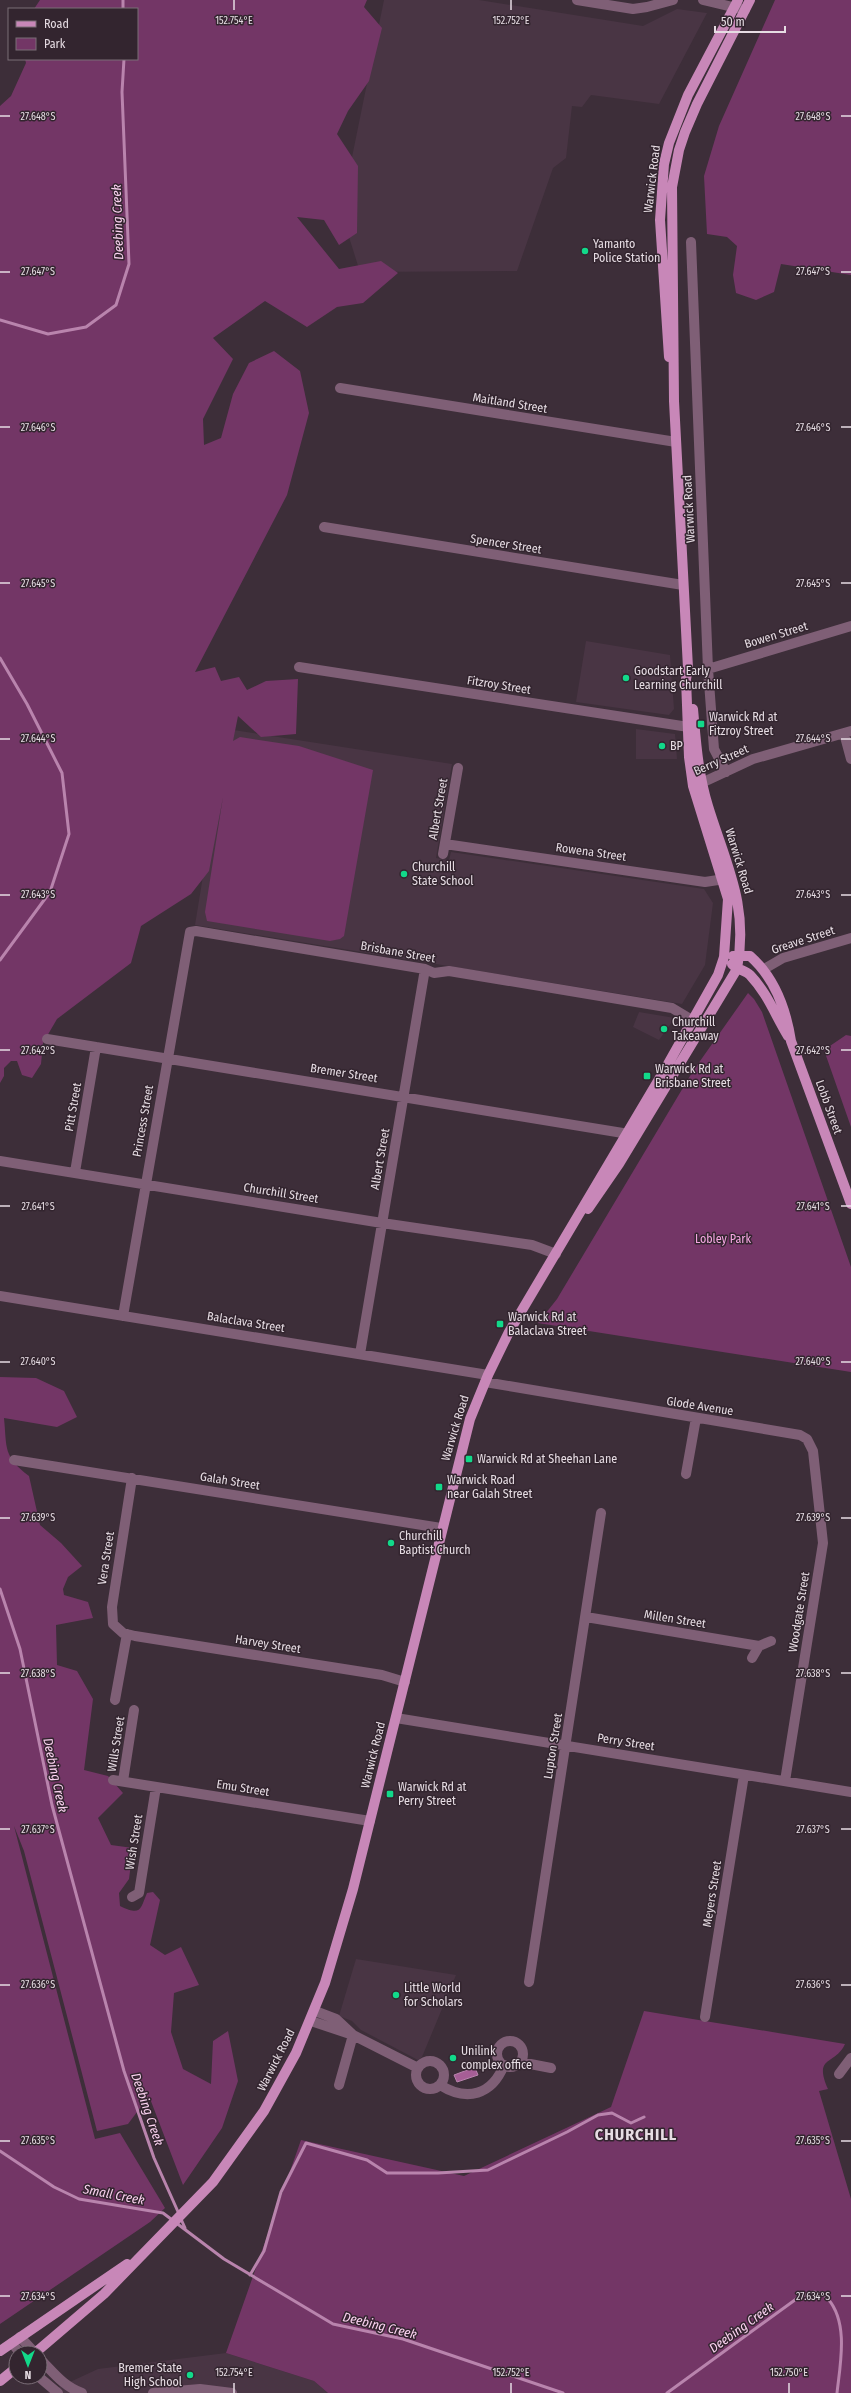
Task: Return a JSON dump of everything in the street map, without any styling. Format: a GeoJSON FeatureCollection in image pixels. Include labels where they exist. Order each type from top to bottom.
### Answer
{"type":"FeatureCollection","features":[{"type":"Feature","properties":{"kind":"main road","name":"Warwick Road"},"geometry":{"type":"LineString","coordinates":[[674,401],[674,321],[671,226],[675,168],[683,138],[697,104],[750,0]]}},
{"type":"Feature","properties":{"kind":"main road","name":"Warwick Road"},"geometry":{"type":"LineString","coordinates":[[44,2345],[104,2294],[213,2182],[264,2111],[311,2021],[353,1889],[396,1718],[441,1528],[470,1419],[486,1378],[509,1332],[570,1231],[602,1172],[632,1134],[737,969],[739,956],[739,906],[728,879],[698,785],[691,728],[691,676],[688,668],[674,401],[661,236],[661,195],[664,164],[669,143],[688,95],[737,3]]}},
{"type":"Feature","properties":{"kind":"main road","name":"Warwick Road"},"geometry":{"type":"LineString","coordinates":[[632,1134],[692,1020],[718,975],[724,957],[728,879]]}},
{"type":"Feature","properties":{"kind":"main road","name":"Lobb Street"},"geometry":{"type":"LineString","coordinates":[[724,957],[750,956],[764,969],[777,991],[788,1023],[791,1041]]}},
{"type":"Feature","properties":{"kind":"main road","name":"Lobb Street"},"geometry":{"type":"LineString","coordinates":[[724,957],[737,969],[746,972],[767,996],[791,1041],[851,1204]]}},
{"type":"Feature","properties":{"kind":"main road","name":"Warwick Road"},"geometry":{"type":"LineString","coordinates":[[0,2351],[144,2254]]}},
{"type":"Feature","properties":{"kind":"main road"},"geometry":{"type":"LineString","coordinates":[[0,2381],[8,2374]]}},
{"type":"Feature","properties":{"kind":"street"},"geometry":{"type":"LineString","coordinates":[[577,0],[633,8],[647,7],[673,0]]}},
{"type":"Feature","properties":{"kind":"street"},"geometry":{"type":"LineString","coordinates":[[703,0],[737,3],[745,10]]}},
{"type":"Feature","properties":{"kind":"street","name":"Warwick Road"},"geometry":{"type":"LineString","coordinates":[[691,242],[708,669],[714,749],[726,772]]}},
{"type":"Feature","properties":{"kind":"street","name":"Maitland Street"},"geometry":{"type":"LineString","coordinates":[[340,388],[676,442]]}},
{"type":"Feature","properties":{"kind":"street","name":"Spencer Street"},"geometry":{"type":"LineString","coordinates":[[324,528],[683,585]]}},
{"type":"Feature","properties":{"kind":"street","name":"Bowen Street"},"geometry":{"type":"LineString","coordinates":[[708,669],[851,626]]}},
{"type":"Feature","properties":{"kind":"street","name":"Fitzroy Street"},"geometry":{"type":"LineString","coordinates":[[299,667],[691,728]]}},
{"type":"Feature","properties":{"kind":"street"},"geometry":{"type":"LineString","coordinates":[[847,732],[851,760]]}},
{"type":"Feature","properties":{"kind":"street","name":"Berry Street"},"geometry":{"type":"LineString","coordinates":[[698,785],[752,759],[847,732]]}},
{"type":"Feature","properties":{"kind":"street","name":"Albert Street"},"geometry":{"type":"LineString","coordinates":[[444,849],[458,768]]}},
{"type":"Feature","properties":{"kind":"street","name":"Rowena Street"},"geometry":{"type":"LineString","coordinates":[[444,849],[705,882],[728,879]]}},
{"type":"Feature","properties":{"kind":"street","name":"Brisbane Street"},"geometry":{"type":"LineString","coordinates":[[190,932],[196,931],[425,969],[434,973],[449,971],[672,1008],[692,1020]]}},
{"type":"Feature","properties":{"kind":"street","name":"Princess Street"},"geometry":{"type":"LineString","coordinates":[[123,1316],[190,932]]}},
{"type":"Feature","properties":{"kind":"street","name":"Greave Street"},"geometry":{"type":"LineString","coordinates":[[764,969],[783,958],[851,938]]}},
{"type":"Feature","properties":{"kind":"street","name":"Albert Street"},"geometry":{"type":"LineString","coordinates":[[360,1354],[425,969]]}},
{"type":"Feature","properties":{"kind":"street","name":"Bremer Street"},"geometry":{"type":"LineString","coordinates":[[47,1039],[632,1134]]}},
{"type":"Feature","properties":{"kind":"street","name":"Pitt Street"},"geometry":{"type":"LineString","coordinates":[[75,1172],[96,1047]]}},
{"type":"Feature","properties":{"kind":"street","name":"Churchill Street"},"geometry":{"type":"LineString","coordinates":[[0,1161],[382,1223],[532,1245],[556,1254]]}},
{"type":"Feature","properties":{"kind":"street","name":"Balaclava Street"},"geometry":{"type":"LineString","coordinates":[[0,1296],[360,1354],[486,1378]]}},
{"type":"Feature","properties":{"kind":"street","name":"Glode Avenue"},"geometry":{"type":"LineString","coordinates":[[486,1378],[696,1418],[800,1435],[807,1439],[813,1451],[823,1543]]}},
{"type":"Feature","properties":{"kind":"street"},"geometry":{"type":"LineString","coordinates":[[686,1474],[696,1418]]}},
{"type":"Feature","properties":{"kind":"street","name":"Galah Street"},"geometry":{"type":"LineString","coordinates":[[14,1460],[441,1528]]}},
{"type":"Feature","properties":{"kind":"street","name":"Vera Street"},"geometry":{"type":"LineString","coordinates":[[127,1634],[113,1624],[111,1618],[132,1478]]}},
{"type":"Feature","properties":{"kind":"street","name":"Lupton Street"},"geometry":{"type":"LineString","coordinates":[[529,1982],[602,1513]]}},
{"type":"Feature","properties":{"kind":"street","name":"Woodgate Street"},"geometry":{"type":"LineString","coordinates":[[785,1781],[823,1543]]}},
{"type":"Feature","properties":{"kind":"street","name":"Millen Street"},"geometry":{"type":"LineString","coordinates":[[586,1618],[759,1646]]}},
{"type":"Feature","properties":{"kind":"street"},"geometry":{"type":"LineString","coordinates":[[115,1700],[127,1634]]}},
{"type":"Feature","properties":{"kind":"street","name":"Harvey Street"},"geometry":{"type":"LineString","coordinates":[[127,1634],[382,1675],[404,1682]]}},
{"type":"Feature","properties":{"kind":"street"},"geometry":{"type":"LineString","coordinates":[[752,1658],[759,1646],[771,1641]]}},
{"type":"Feature","properties":{"kind":"street","name":"Wills Street"},"geometry":{"type":"LineString","coordinates":[[118,1781],[134,1710]]}},
{"type":"Feature","properties":{"kind":"street","name":"Perry Street"},"geometry":{"type":"LineString","coordinates":[[396,1718],[851,1792]]}},
{"type":"Feature","properties":{"kind":"street","name":"Meyers Street"},"geometry":{"type":"LineString","coordinates":[[705,2017],[744,1775]]}},
{"type":"Feature","properties":{"kind":"street","name":"Emu Street"},"geometry":{"type":"LineString","coordinates":[[118,1781],[370,1821]]}},
{"type":"Feature","properties":{"kind":"street","name":"Wish Street"},"geometry":{"type":"LineString","coordinates":[[132,1897],[139,1893],[156,1787]]}},
{"type":"Feature","properties":{"kind":"street"},"geometry":{"type":"LineString","coordinates":[[315,2011],[336,2019],[354,2034]]}},
{"type":"Feature","properties":{"kind":"street"},"geometry":{"type":"LineString","coordinates":[[311,2021],[354,2034],[418,2068]]}},
{"type":"Feature","properties":{"kind":"street"},"geometry":{"type":"LineString","coordinates":[[340,2085],[354,2034]]}},
{"type":"Feature","properties":{"kind":"street"},"geometry":{"type":"LineString","coordinates":[[520,2062],[522,2049],[516,2042],[507,2041],[499,2046],[496,2054],[500,2062],[504,2065],[513,2066],[520,2062],[551,2068]]}},
{"type":"Feature","properties":{"kind":"street"},"geometry":{"type":"LineString","coordinates":[[839,2074],[851,2058]]}},
{"type":"Feature","properties":{"kind":"street"},"geometry":{"type":"LineString","coordinates":[[430,2062],[439,2065],[444,2073],[440,2085],[431,2089],[423,2087],[417,2081],[418,2068],[430,2062]]}},
{"type":"Feature","properties":{"kind":"street"},"geometry":{"type":"LineString","coordinates":[[440,2085],[451,2092],[460,2094],[483,2091],[495,2082],[504,2065]]}},
{"type":"Feature","properties":{"kind":"street"},"geometry":{"type":"LineString","coordinates":[[16,2340],[18,2345]]}},
{"type":"Feature","properties":{"kind":"street"},"geometry":{"type":"LineString","coordinates":[[16,2340],[23,2345]]}},
{"type":"Feature","properties":{"kind":"street"},"geometry":{"type":"LineString","coordinates":[[48,2369],[55,2377],[72,2389],[82,2393]]}},
{"type":"Feature","properties":{"kind":"street"},"geometry":{"type":"LineString","coordinates":[[48,2385],[58,2393]]}},
{"type":"Feature","properties":{"kind":"street"},"geometry":{"type":"LineString","coordinates":[[154,2393],[200,2389],[232,2393]]}},
{"type":"Feature","properties":{"kind":"shaded area"},"geometry":{"type":"Polygon","coordinates":[[[384,0],[479,0],[643,26],[677,9],[707,13],[659,104],[591,95],[582,107],[572,106],[566,158],[553,168],[517,271],[360,272],[349,237],[351,162],[384,0]]]}},
{"type":"Feature","properties":{"kind":"shaded area","name":"Goodstart Early Learning Churchill"},"geometry":{"type":"Polygon","coordinates":[[[586,641],[670,655],[674,709],[669,715],[576,702],[586,641]]]}},
{"type":"Feature","properties":{"kind":"shaded area","name":"Churchill State School"},"geometry":{"type":"Polygon","coordinates":[[[227,729],[452,764],[436,858],[449,860],[451,852],[704,889],[713,903],[705,965],[682,1004],[195,925],[227,729]]]}},
{"type":"Feature","properties":{"kind":"shaded area"},"geometry":{"type":"Polygon","coordinates":[[[636,729],[675,734],[677,759],[636,759],[636,729]]]}},
{"type":"Feature","properties":{"kind":"shaded area"},"geometry":{"type":"Polygon","coordinates":[[[639,1012],[675,1018],[659,1040],[633,1027],[639,1012]]]}},
{"type":"Feature","properties":{"kind":"shaded area","name":"Little World for Scholars"},"geometry":{"type":"Polygon","coordinates":[[[356,1959],[456,1975],[422,2057],[418,2060],[361,2030],[352,2021],[339,2016],[356,1959]]]}},
{"type":"Feature","properties":{"kind":"shaded area"},"geometry":{"type":"Polygon","coordinates":[[[474,2065],[478,2075],[457,2082],[454,2075],[470,2069],[469,2066],[474,2065]]]}},
{"type":"Feature","properties":{"kind":"shaded area","name":"Bremer State High School"},"geometry":{"type":"Polygon","coordinates":[[[226,2353],[314,2381],[328,2393],[46,2393],[98,2369],[226,2353]]]}},
{"type":"Feature","properties":{"kind":"green space"},"geometry":{"type":"Polygon","coordinates":[[[40,0],[367,0],[364,7],[382,28],[369,81],[348,111],[337,134],[358,166],[357,233],[339,245],[324,220],[297,217],[339,269],[381,261],[398,273],[363,303],[337,307],[307,327],[265,301],[213,338],[233,359],[203,419],[204,445],[221,438],[233,394],[249,363],[274,351],[300,371],[309,413],[287,495],[195,672],[215,667],[221,681],[239,677],[247,690],[266,681],[298,679],[296,734],[261,737],[238,716],[233,741],[240,737],[299,746],[373,770],[344,936],[340,939],[330,941],[207,921],[205,912],[223,797],[209,871],[191,894],[141,926],[131,963],[57,1019],[43,1043],[41,1064],[32,1078],[22,1075],[17,1061],[11,1061],[4,1068],[4,1076],[0,1083],[0,106],[11,96],[26,63],[25,60],[138,60],[138,8],[35,8],[40,0]]]}},
{"type":"Feature","properties":{"kind":"green space"},"geometry":{"type":"Polygon","coordinates":[[[775,0],[851,0],[851,275],[781,264],[774,292],[756,300],[736,293],[733,275],[737,246],[727,237],[707,234],[704,176],[719,126],[775,0]]]}},
{"type":"Feature","properties":{"kind":"green space","name":"Lobley Park"},"geometry":{"type":"Polygon","coordinates":[[[748,993],[754,999],[762,1012],[851,1267],[851,1372],[538,1323],[557,1299],[693,1071],[748,993]]]}},
{"type":"Feature","properties":{"kind":"green space"},"geometry":{"type":"Polygon","coordinates":[[[846,1035],[851,1036],[851,1127],[824,1050],[846,1035]]]}},
{"type":"Feature","properties":{"kind":"green space"},"geometry":{"type":"Polygon","coordinates":[[[0,1377],[36,1378],[64,1391],[77,1417],[57,1427],[4,1418],[6,1445],[10,1457],[29,1476],[40,1525],[61,1543],[82,1566],[68,1577],[63,1589],[64,1595],[88,1602],[93,1618],[56,1625],[57,1665],[77,1671],[93,1699],[84,1770],[108,1776],[123,1793],[98,1818],[111,1845],[133,1848],[129,1879],[119,1893],[120,1906],[132,1911],[139,1910],[147,1893],[153,1892],[160,1900],[150,1945],[165,1955],[181,1947],[199,1985],[174,1993],[171,2032],[183,2069],[211,2084],[213,2041],[228,2031],[238,2081],[222,2128],[183,2185],[149,2096],[128,2124],[97,2131],[24,1851],[14,1826],[95,2139],[120,2133],[165,2208],[150,2222],[0,2324],[0,1377]]]}},
{"type":"Feature","properties":{"kind":"green space"},"geometry":{"type":"Polygon","coordinates":[[[644,2011],[845,2044],[841,2051],[824,2066],[824,2078],[828,2089],[819,2091],[851,2199],[851,2393],[328,2393],[314,2381],[226,2353],[301,2140],[464,2176],[611,2107],[644,2011]]]}},
{"type":"Feature","properties":{"kind":"waterway","name":"Deebing Creek"},"geometry":{"type":"LineString","coordinates":[[123,0],[123,8]]}},
{"type":"Feature","properties":{"kind":"waterway","name":"Deebing Creek"},"geometry":{"type":"LineString","coordinates":[[0,320],[48,334],[86,327],[116,305],[129,264],[122,92],[124,60]]}},
{"type":"Feature","properties":{"kind":"waterway","name":"Deebing Creek"},"geometry":{"type":"LineString","coordinates":[[0,658],[27,704],[62,773],[69,834],[50,892],[0,960]]}},
{"type":"Feature","properties":{"kind":"waterway","name":"Deebing Creek"},"geometry":{"type":"LineString","coordinates":[[0,1589],[20,1649],[52,1805],[124,2071],[154,2158],[179,2214]]}},
{"type":"Feature","properties":{"kind":"waterway"},"geometry":{"type":"LineString","coordinates":[[250,2275],[264,2251],[281,2192],[306,2143],[367,2160],[387,2173],[438,2173],[488,2170],[567,2132],[598,2115],[612,2113],[631,2123],[644,2117]]}},
{"type":"Feature","properties":{"kind":"waterway","name":"Deebing Creek"},"geometry":{"type":"LineString","coordinates":[[0,2151],[54,2187],[79,2199],[163,2213],[224,2259],[333,2324],[403,2339],[563,2393]]}},
{"type":"Feature","properties":{"kind":"waterway","name":"Deebing Creek"},"geometry":{"type":"LineString","coordinates":[[181,2219],[185,2228]]}},
{"type":"Feature","properties":{"kind":"waterway","name":"Deebing Creek"},"geometry":{"type":"LineString","coordinates":[[667,2393],[799,2297],[814,2292],[822,2294],[828,2299],[835,2309],[839,2320],[842,2344],[837,2393]]}},
{"type":"Feature","properties":{"kind":"place","name":"Yamanto Police Station"},"geometry":{"type":"Point","coordinates":[585,251]}},
{"type":"Feature","properties":{"kind":"place","name":"Goodstart Early Learning Churchill"},"geometry":{"type":"Point","coordinates":[626,678]}},
{"type":"Feature","properties":{"kind":"place","name":"Warwick Rd at Fitzroy Street"},"geometry":{"type":"Point","coordinates":[701,724]}},
{"type":"Feature","properties":{"kind":"place","name":"BP"},"geometry":{"type":"Point","coordinates":[662,746]}},
{"type":"Feature","properties":{"kind":"place","name":"Churchill State School"},"geometry":{"type":"Point","coordinates":[404,874]}},
{"type":"Feature","properties":{"kind":"place","name":"Churchill Takeaway"},"geometry":{"type":"Point","coordinates":[664,1029]}},
{"type":"Feature","properties":{"kind":"place","name":"Warwick Rd at Brisbane Street"},"geometry":{"type":"Point","coordinates":[647,1076]}},
{"type":"Feature","properties":{"kind":"place","name":"Warwick Rd at Balaclava Street"},"geometry":{"type":"Point","coordinates":[500,1324]}},
{"type":"Feature","properties":{"kind":"place","name":"Warwick Rd at Sheehan Lane"},"geometry":{"type":"Point","coordinates":[469,1459]}},
{"type":"Feature","properties":{"kind":"place","name":"Warwick Road near Galah Street"},"geometry":{"type":"Point","coordinates":[439,1487]}},
{"type":"Feature","properties":{"kind":"place","name":"Churchill Baptist Church"},"geometry":{"type":"Point","coordinates":[391,1543]}},
{"type":"Feature","properties":{"kind":"place","name":"Warwick Rd at Perry Street"},"geometry":{"type":"Point","coordinates":[390,1794]}},
{"type":"Feature","properties":{"kind":"place","name":"Little World for Scholars"},"geometry":{"type":"Point","coordinates":[396,1995]}},
{"type":"Feature","properties":{"kind":"place","name":"Unilink complex office"},"geometry":{"type":"Point","coordinates":[453,2058]}},
{"type":"Feature","properties":{"kind":"place","name":"Bremer State High School"},"geometry":{"type":"Point","coordinates":[190,2375]}},
{"type":"Feature","properties":{"kind":"district","name":"CHURCHILL"},"geometry":{"type":"Point","coordinates":[636,2134]}},
{"type":"Feature","properties":{"kind":"water label","name":"Small Creek"},"geometry":{"type":"Point","coordinates":[114,2194]}}]}
